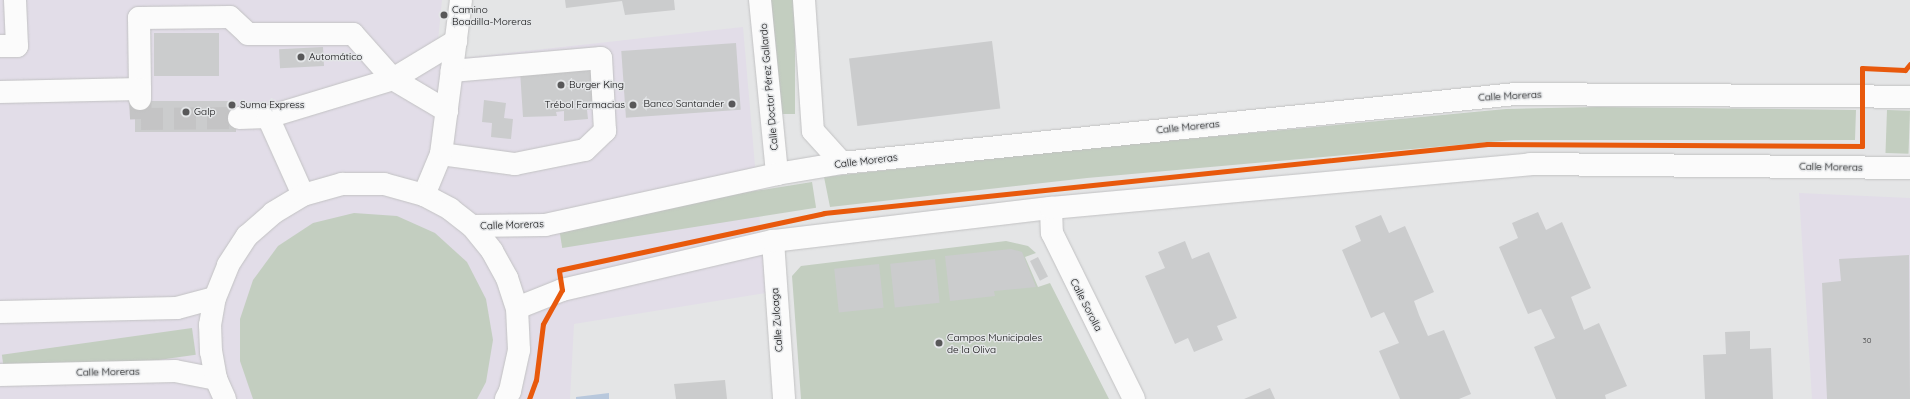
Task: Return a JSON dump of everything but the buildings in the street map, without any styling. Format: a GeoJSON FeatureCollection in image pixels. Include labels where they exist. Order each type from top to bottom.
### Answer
{"type":"FeatureCollection","features":[{"type":"Feature","properties":{"kind":"street"},"geometry":{"type":"LineString","coordinates":[[0,46],[17,46],[15,0]]}},
{"type":"Feature","properties":{"kind":"street"},"geometry":{"type":"LineString","coordinates":[[424,195],[441,154],[461,0]]}},
{"type":"Feature","properties":{"kind":"street","name":"Calle Doctor Pérez Gallardo"},"geometry":{"type":"LineString","coordinates":[[760,0],[777,174]]}},
{"type":"Feature","properties":{"kind":"street"},"geometry":{"type":"LineString","coordinates":[[804,0],[813,131],[842,163]]}},
{"type":"Feature","properties":{"kind":"street"},"geometry":{"type":"LineString","coordinates":[[0,92],[140,94],[139,18],[230,17],[248,34],[353,34],[393,79],[447,111]]}},
{"type":"Feature","properties":{"kind":"street"},"geometry":{"type":"LineString","coordinates":[[239,118],[268,117],[393,79],[456,41]]}},
{"type":"Feature","properties":{"kind":"street"},"geometry":{"type":"LineString","coordinates":[[441,154],[515,164],[585,150],[606,131],[601,58],[452,71]]}},
{"type":"Feature","properties":{"kind":"street","name":"Calle Moreras"},"geometry":{"type":"LineString","coordinates":[[472,226],[546,225],[777,174],[842,163],[1515,94],[1910,97]]}},
{"type":"Feature","properties":{"kind":"street"},"geometry":{"type":"LineString","coordinates":[[268,117],[303,195]]}},
{"type":"Feature","properties":{"kind":"street","name":"Calle Moreras"},"geometry":{"type":"LineString","coordinates":[[516,308],[562,290],[773,241],[1050,208],[1530,164],[1910,168]]}},
{"type":"Feature","properties":{"kind":"street"},"geometry":{"type":"LineString","coordinates":[[225,399],[216,379],[211,352],[210,325],[215,298],[228,265],[247,236],[272,213],[303,195],[342,184],[384,184],[424,195],[450,209],[472,226],[492,251],[500,264],[507,278],[516,308],[519,350],[506,399]]}},
{"type":"Feature","properties":{"kind":"street","name":"Calle Sorolla"},"geometry":{"type":"LineString","coordinates":[[1050,208],[1052,233],[1134,399]]}},
{"type":"Feature","properties":{"kind":"street","name":"Calle Zuloaga"},"geometry":{"type":"LineString","coordinates":[[773,241],[784,399]]}},
{"type":"Feature","properties":{"kind":"street"},"geometry":{"type":"LineString","coordinates":[[0,312],[177,308],[215,298]]}},
{"type":"Feature","properties":{"kind":"street","name":"Calle Moreras"},"geometry":{"type":"LineString","coordinates":[[0,375],[175,371],[216,379]]}},
{"type":"Feature","properties":{"kind":"shaded area"},"geometry":{"type":"Polygon","coordinates":[[[0,0],[442,0],[436,61],[743,27],[766,293],[574,324],[570,399],[0,399],[0,0]]]}},
{"type":"Feature","properties":{"kind":"shaded area"},"geometry":{"type":"Polygon","coordinates":[[[1799,193],[1910,198],[1910,399],[1812,399],[1799,193]]]}},
{"type":"Feature","properties":{"kind":"green space"},"geometry":{"type":"Polygon","coordinates":[[[770,0],[795,0],[795,114],[770,114],[770,0]]]}},
{"type":"Feature","properties":{"kind":"green space"},"geometry":{"type":"Polygon","coordinates":[[[1598,107],[1856,110],[1855,140],[1513,140],[1087,178],[830,207],[824,177],[1058,151],[1506,109],[1598,107]]]}},
{"type":"Feature","properties":{"kind":"green space"},"geometry":{"type":"Polygon","coordinates":[[[1887,110],[1910,111],[1908,154],[1885,153],[1887,110]]]}},
{"type":"Feature","properties":{"kind":"green space"},"geometry":{"type":"Polygon","coordinates":[[[812,182],[816,208],[562,248],[558,222],[812,182]]]}},
{"type":"Feature","properties":{"kind":"green space"},"geometry":{"type":"Polygon","coordinates":[[[354,213],[397,216],[435,233],[467,262],[486,299],[493,340],[486,382],[477,399],[253,399],[240,361],[240,319],[253,280],[278,246],[313,223],[354,213]]]}},
{"type":"Feature","properties":{"kind":"green space","name":"Campos Municipales de la Oliva"},"geometry":{"type":"Polygon","coordinates":[[[1006,241],[1028,246],[1036,253],[1025,257],[1038,287],[1050,283],[1109,399],[801,399],[792,276],[801,266],[1006,241]]]}},
{"type":"Feature","properties":{"kind":"green space"},"geometry":{"type":"Polygon","coordinates":[[[192,328],[196,355],[6,381],[2,355],[192,328]]]}},
{"type":"Feature","properties":{"kind":"water"},"geometry":{"type":"Polygon","coordinates":[[[609,393],[609,399],[576,399],[576,397],[609,393]]]}},
{"type":"Feature","properties":{"kind":"tunnel"},"geometry":{"type":"LineString","coordinates":[[140,99],[141,119],[239,118]]}},
{"type":"Feature","properties":{"kind":"cycle path"},"geometry":{"type":"LineString","coordinates":[[529,399],[536,380],[543,324],[562,290],[559,270],[824,213],[1487,144],[1862,146],[1862,68],[1905,70],[1910,64]]}},
{"type":"Feature","properties":{"kind":"place","name":"Camino Boadilla-Moreras"},"geometry":{"type":"Point","coordinates":[444,15]}},
{"type":"Feature","properties":{"kind":"place","name":"Automático"},"geometry":{"type":"Point","coordinates":[301,57]}},
{"type":"Feature","properties":{"kind":"place","name":"Burger King"},"geometry":{"type":"Point","coordinates":[561,85]}},
{"type":"Feature","properties":{"kind":"place","name":"Banco Santander"},"geometry":{"type":"Point","coordinates":[732,104]}},
{"type":"Feature","properties":{"kind":"place","name":"Suma Express"},"geometry":{"type":"Point","coordinates":[232,105]}},
{"type":"Feature","properties":{"kind":"place","name":"Trébol Farmacias"},"geometry":{"type":"Point","coordinates":[633,105]}},
{"type":"Feature","properties":{"kind":"place","name":"Galp"},"geometry":{"type":"Point","coordinates":[186,112]}},
{"type":"Feature","properties":{"kind":"place","name":"Campos Municipales de la Oliva"},"geometry":{"type":"Point","coordinates":[939,343]}}]}
